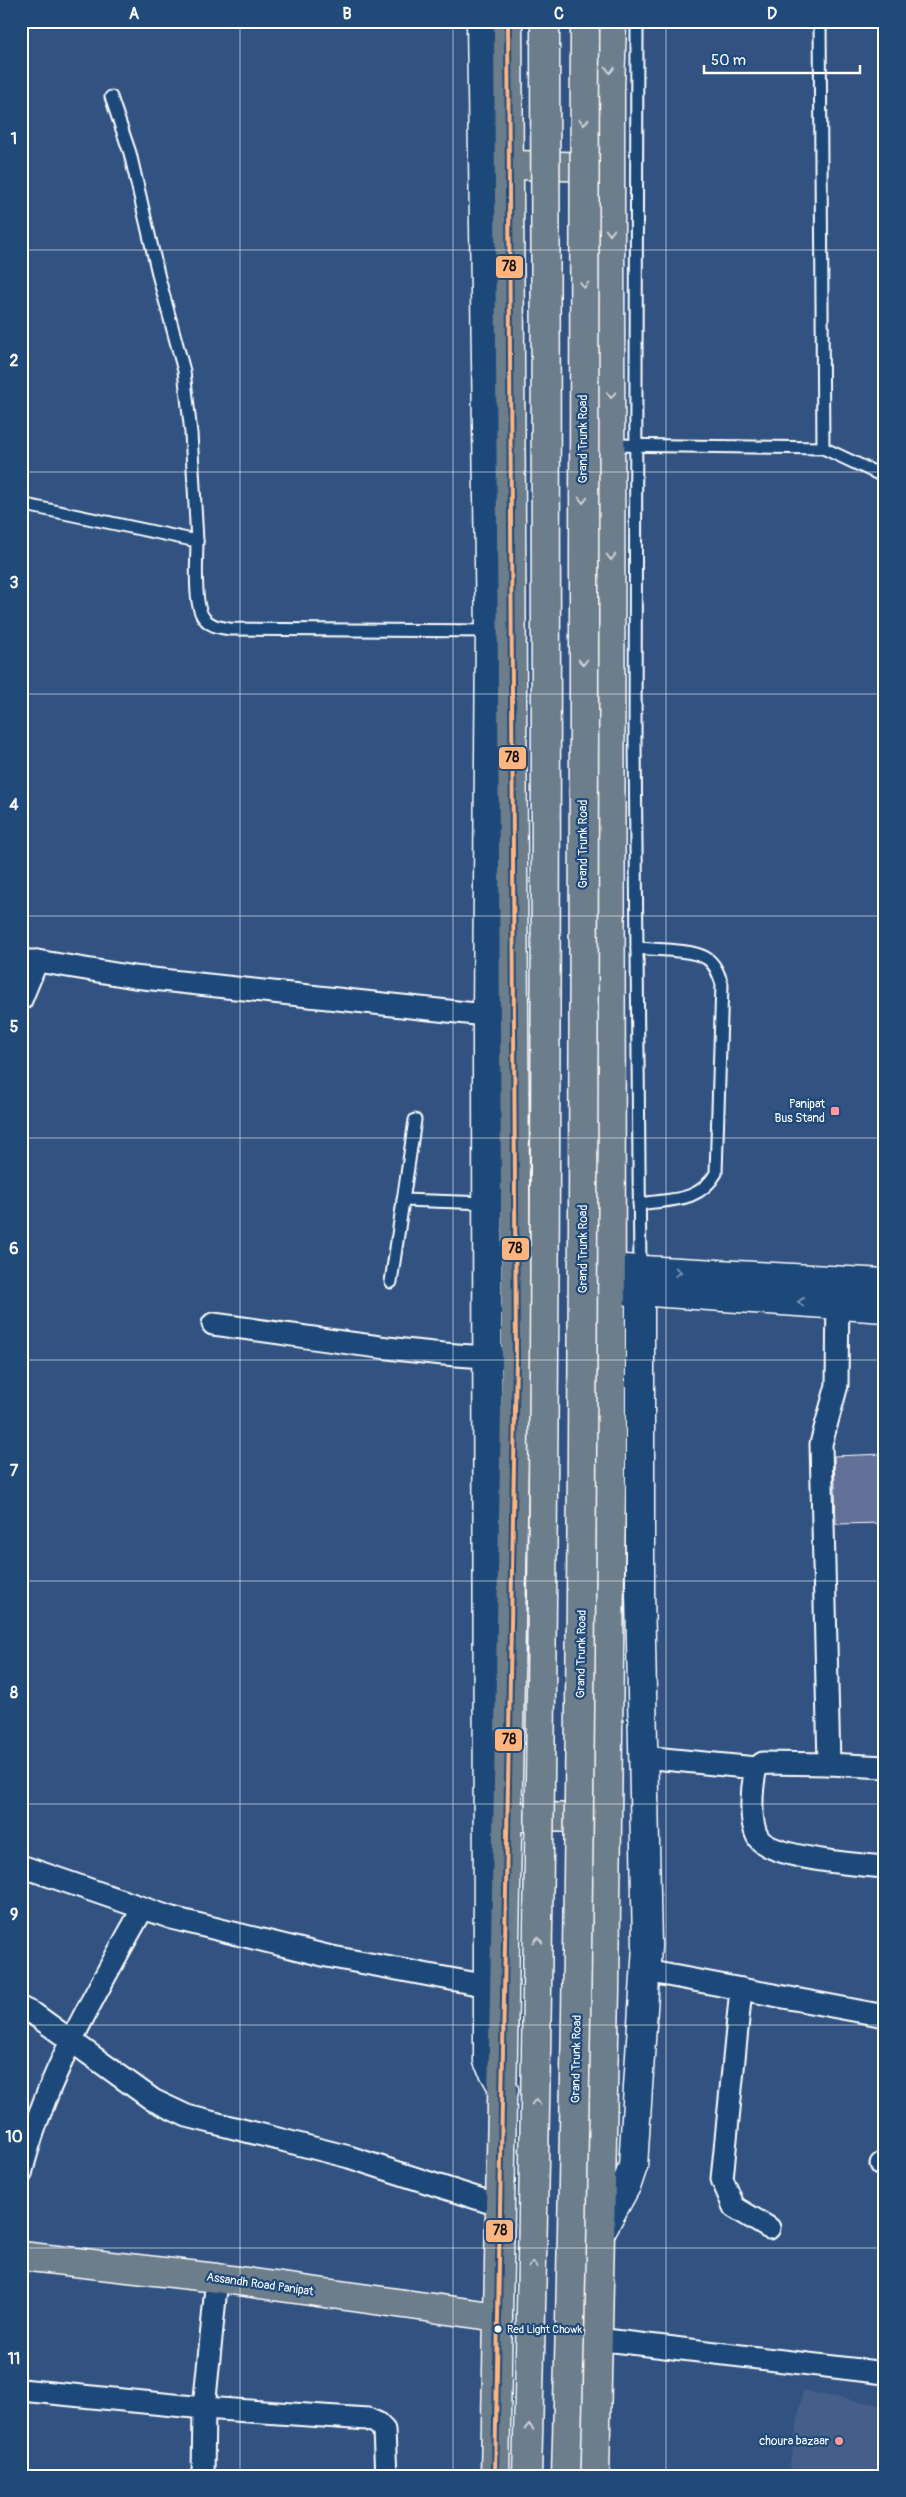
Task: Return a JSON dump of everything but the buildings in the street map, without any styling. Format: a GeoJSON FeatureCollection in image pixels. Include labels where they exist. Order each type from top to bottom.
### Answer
{"type":"FeatureCollection","features":[{"type":"Feature","properties":{"kind":"main road"},"geometry":{"type":"LineString","coordinates":[[495,2476],[504,2090],[516,1358],[514,1018],[501,631],[509,165],[508,21]]}},
{"type":"Feature","properties":{"kind":"main road"},"geometry":{"type":"LineString","coordinates":[[527,2476],[536,2151],[545,1447],[545,21]]}},
{"type":"Feature","properties":{"kind":"main road","name":"Grand Trunk Road"},"geometry":{"type":"LineString","coordinates":[[566,2476],[575,2157],[584,1455],[585,21]]}},
{"type":"Feature","properties":{"kind":"main road"},"geometry":{"type":"LineString","coordinates":[[594,2476],[607,1818],[611,1279],[623,446],[610,167],[612,21]]}},
{"type":"Feature","properties":{"kind":"main road"},"geometry":{"type":"LineString","coordinates":[[509,165],[610,167]]}},
{"type":"Feature","properties":{"kind":"main road"},"geometry":{"type":"LineString","coordinates":[[507,1817],[607,1818]]}},
{"type":"Feature","properties":{"kind":"main road","name":"Assandh Road Panipat"},"geometry":{"type":"LineString","coordinates":[[21,2256],[216,2278],[498,2317]]}},
{"type":"Feature","properties":{"kind":"street"},"geometry":{"type":"LineString","coordinates":[[481,21],[501,631],[487,1016],[488,2061],[504,2090]]}},
{"type":"Feature","properties":{"kind":"street"},"geometry":{"type":"LineString","coordinates":[[21,1000],[29,961],[134,977],[514,1018]]}},
{"type":"Feature","properties":{"kind":"street"},"geometry":{"type":"LineString","coordinates":[[611,1279],[838,1292],[885,1284]]}},
{"type":"Feature","properties":{"kind":"street"},"geometry":{"type":"LineString","coordinates":[[599,2235],[627,2184],[633,2166],[646,1971],[640,1591],[640,1281]]}},
{"type":"Feature","properties":{"kind":"street"},"geometry":{"type":"LineString","coordinates":[[838,1292],[885,1308]]}},
{"type":"Feature","properties":{"kind":"street"},"geometry":{"type":"LineString","coordinates":[[829,1764],[822,1444],[837,1385],[838,1292]]}},
{"type":"Feature","properties":{"kind":"street"},"geometry":{"type":"LineString","coordinates":[[213,1324],[488,1357],[516,1358]]}},
{"type":"Feature","properties":{"kind":"street"},"geometry":{"type":"LineString","coordinates":[[643,1757],[756,1768],[763,1764],[829,1764],[885,1767]]}},
{"type":"Feature","properties":{"kind":"street"},"geometry":{"type":"LineString","coordinates":[[756,1768],[752,1786],[752,1810],[754,1827],[761,1841],[780,1852],[885,1867]]}},
{"type":"Feature","properties":{"kind":"street"},"geometry":{"type":"LineString","coordinates":[[21,1866],[172,1918],[270,1943],[488,1986]]}},
{"type":"Feature","properties":{"kind":"street"},"geometry":{"type":"LineString","coordinates":[[21,2174],[27,2150],[70,2040],[143,1908]]}},
{"type":"Feature","properties":{"kind":"street"},"geometry":{"type":"LineString","coordinates":[[646,1971],[885,2016]]}},
{"type":"Feature","properties":{"kind":"street"},"geometry":{"type":"LineString","coordinates":[[741,1989],[722,2179],[734,2207],[769,2228]]}},
{"type":"Feature","properties":{"kind":"street"},"geometry":{"type":"LineString","coordinates":[[21,2008],[34,2014],[153,2100],[187,2116],[349,2157],[501,2206]]}},
{"type":"Feature","properties":{"kind":"street"},"geometry":{"type":"LineString","coordinates":[[203,2476],[204,2408],[216,2278]]}},
{"type":"Feature","properties":{"kind":"street"},"geometry":{"type":"LineString","coordinates":[[597,2339],[885,2374]]}},
{"type":"Feature","properties":{"kind":"street"},"geometry":{"type":"LineString","coordinates":[[21,2390],[204,2408],[368,2419],[377,2423],[384,2430],[386,2476]]}},
{"type":"Feature","properties":{"kind":"lane"},"geometry":{"type":"LineString","coordinates":[[637,21],[623,446],[637,948],[640,1281]]}},
{"type":"Feature","properties":{"kind":"lane"},"geometry":{"type":"LineString","coordinates":[[820,21],[823,448]]}},
{"type":"Feature","properties":{"kind":"lane"},"geometry":{"type":"LineString","coordinates":[[110,97],[130,153],[159,278],[184,371],[192,432],[198,606],[203,618],[215,626],[228,629],[501,631]]}},
{"type":"Feature","properties":{"kind":"lane"},"geometry":{"type":"LineString","coordinates":[[623,446],[823,448],[885,477]]}},
{"type":"Feature","properties":{"kind":"lane"},"geometry":{"type":"LineString","coordinates":[[21,504],[197,541]]}},
{"type":"Feature","properties":{"kind":"lane"},"geometry":{"type":"LineString","coordinates":[[637,948],[695,954],[707,958],[718,971],[722,984],[716,1173],[710,1183],[694,1196],[639,1204]]}},
{"type":"Feature","properties":{"kind":"lane"},"geometry":{"type":"LineString","coordinates":[[391,1282],[415,1120]]}},
{"type":"Feature","properties":{"kind":"lane"},"geometry":{"type":"LineString","coordinates":[[403,1200],[487,1203]]}},
{"type":"Feature","properties":{"kind":"shaded area","name":"choura bazaar"},"geometry":{"type":"Polygon","coordinates":[[[803,2391],[885,2406],[885,2476],[788,2476],[803,2391]]]}},
{"type":"Feature","properties":{"kind":"transit line","name":"78"},"geometry":{"type":"LineString","coordinates":[[495,2476],[516,1358],[508,21]]}},
{"type":"Feature","properties":{"kind":"place","name":"Panipat Bus Stand"},"geometry":{"type":"Point","coordinates":[835,1111]}},
{"type":"Feature","properties":{"kind":"place","name":"Red Light Chowk"},"geometry":{"type":"Point","coordinates":[498,2329]}},
{"type":"Feature","properties":{"kind":"place","name":"choura bazaar"},"geometry":{"type":"Point","coordinates":[839,2441]}}]}
